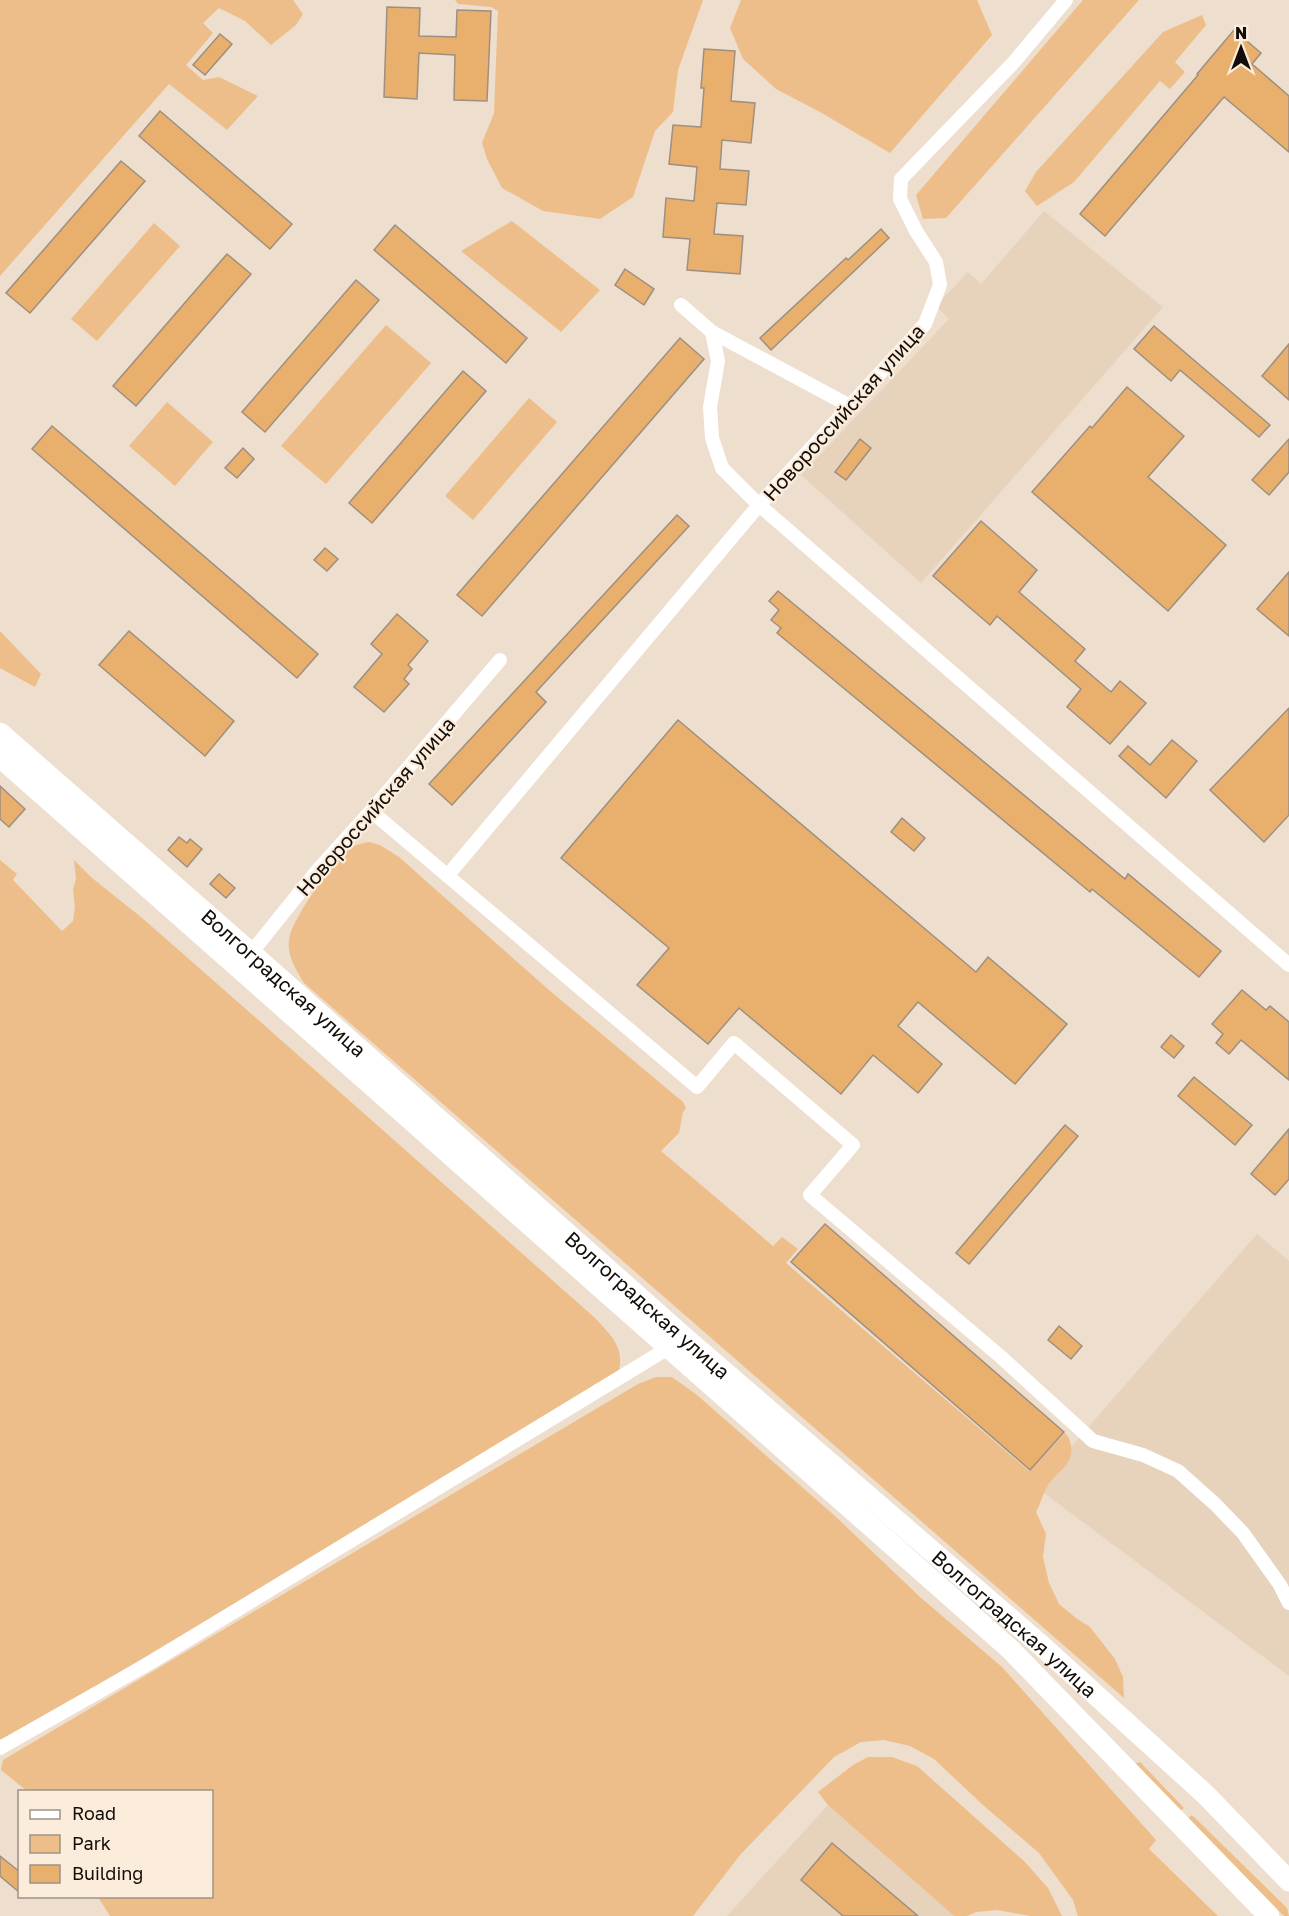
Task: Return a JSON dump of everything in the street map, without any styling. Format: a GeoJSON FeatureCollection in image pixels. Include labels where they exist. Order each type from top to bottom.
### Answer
{"type":"FeatureCollection","features":[{"type":"Feature","properties":{"kind":"main road","name":"Волгоградская улица"},"geometry":{"type":"LineString","coordinates":[[0,733],[251,953],[1010,1648],[1269,1916]]}},
{"type":"Feature","properties":{"kind":"main road","name":"Волгоградская улица"},"geometry":{"type":"LineString","coordinates":[[0,757],[677,1343],[1043,1647],[1206,1795],[1289,1881]]}},
{"type":"Feature","properties":{"kind":"street","name":"Новороссийская улица"},"geometry":{"type":"LineString","coordinates":[[448,876],[759,505],[925,324],[940,285],[936,262],[916,231],[900,199],[901,179],[1014,62],[1066,0]]}},
{"type":"Feature","properties":{"kind":"street"},"geometry":{"type":"LineString","coordinates":[[681,305],[712,332],[850,406]]}},
{"type":"Feature","properties":{"kind":"street"},"geometry":{"type":"LineString","coordinates":[[712,332],[718,361],[710,407],[712,438],[722,468],[759,505],[1289,965]]}},
{"type":"Feature","properties":{"kind":"street","name":"Новороссийская улица"},"geometry":{"type":"LineString","coordinates":[[251,953],[316,872],[500,660]]}},
{"type":"Feature","properties":{"kind":"street"},"geometry":{"type":"LineString","coordinates":[[371,811],[697,1087],[734,1043],[853,1145],[810,1195],[1001,1357],[1093,1441],[1143,1455],[1178,1471],[1243,1533],[1280,1585],[1289,1603]]}},
{"type":"Feature","properties":{"kind":"street"},"geometry":{"type":"LineString","coordinates":[[0,1748],[148,1664],[677,1343]]}},
{"type":"Feature","properties":{"kind":"shaded area"},"geometry":{"type":"Polygon","coordinates":[[[1044,211],[1163,307],[921,583],[801,475],[949,319],[936,306],[968,272],[981,284],[1044,211]]]}},
{"type":"Feature","properties":{"kind":"shaded area"},"geometry":{"type":"Polygon","coordinates":[[[1257,1234],[1289,1261],[1289,1676],[1036,1487],[1257,1234]]]}},
{"type":"Feature","properties":{"kind":"shaded area"},"geometry":{"type":"Polygon","coordinates":[[[828,1805],[954,1916],[727,1916],[828,1805]]]}},
{"type":"Feature","properties":{"kind":"green space"},"geometry":{"type":"Polygon","coordinates":[[[0,0],[293,0],[303,14],[296,25],[271,45],[245,21],[219,8],[203,23],[213,33],[186,65],[203,80],[219,77],[258,96],[227,130],[169,84],[0,276],[0,0]]]}},
{"type":"Feature","properties":{"kind":"green space"},"geometry":{"type":"Polygon","coordinates":[[[455,0],[703,0],[678,70],[673,112],[655,131],[633,197],[600,219],[543,211],[502,188],[487,159],[482,143],[494,113],[498,11],[491,7],[458,4],[455,0]]]}},
{"type":"Feature","properties":{"kind":"green space"},"geometry":{"type":"Polygon","coordinates":[[[741,0],[977,0],[992,35],[890,153],[776,89],[743,59],[730,28],[741,0]]]}},
{"type":"Feature","properties":{"kind":"green space"},"geometry":{"type":"Polygon","coordinates":[[[1083,0],[1139,0],[946,218],[923,219],[916,195],[1083,0]]]}},
{"type":"Feature","properties":{"kind":"green space"},"geometry":{"type":"Polygon","coordinates":[[[1202,15],[1206,25],[1175,62],[1185,72],[1170,89],[1160,81],[1074,182],[1037,206],[1025,191],[1036,172],[1163,32],[1202,15]]]}},
{"type":"Feature","properties":{"kind":"green space"},"geometry":{"type":"Polygon","coordinates":[[[512,221],[600,290],[561,332],[461,251],[512,221]]]}},
{"type":"Feature","properties":{"kind":"green space"},"geometry":{"type":"Polygon","coordinates":[[[154,223],[180,246],[97,341],[71,319],[154,223]]]}},
{"type":"Feature","properties":{"kind":"green space"},"geometry":{"type":"Polygon","coordinates":[[[386,325],[431,363],[326,484],[281,446],[386,325]]]}},
{"type":"Feature","properties":{"kind":"green space"},"geometry":{"type":"Polygon","coordinates":[[[529,398],[557,422],[473,520],[445,496],[529,398]]]}},
{"type":"Feature","properties":{"kind":"green space"},"geometry":{"type":"Polygon","coordinates":[[[167,402],[213,442],[175,486],[129,446],[167,402]]]}},
{"type":"Feature","properties":{"kind":"green space"},"geometry":{"type":"Polygon","coordinates":[[[0,631],[41,674],[35,687],[0,668],[0,631]]]}},
{"type":"Feature","properties":{"kind":"green space"},"geometry":{"type":"Polygon","coordinates":[[[369,842],[380,845],[399,857],[549,990],[683,1102],[686,1108],[683,1112],[679,1133],[661,1151],[773,1246],[782,1237],[798,1249],[786,1263],[1029,1471],[1066,1434],[1071,1446],[1070,1458],[1048,1485],[1036,1512],[1046,1534],[1043,1557],[1049,1583],[1059,1604],[1090,1627],[1115,1659],[1123,1677],[1124,1698],[304,983],[290,954],[289,942],[293,926],[315,890],[341,856],[353,847],[369,842]]]}},
{"type":"Feature","properties":{"kind":"green space"},"geometry":{"type":"Polygon","coordinates":[[[0,860],[17,874],[13,880],[62,931],[73,921],[75,907],[73,890],[76,879],[74,860],[595,1318],[612,1337],[620,1358],[617,1376],[7,1739],[0,1739],[0,860]]]}},
{"type":"Feature","properties":{"kind":"green space"},"geometry":{"type":"Polygon","coordinates":[[[656,1377],[672,1377],[697,1395],[835,1516],[920,1597],[1002,1667],[1156,1840],[1149,1849],[1218,1916],[1078,1916],[1073,1900],[1039,1853],[934,1759],[910,1746],[884,1740],[861,1742],[834,1757],[740,1855],[693,1916],[110,1916],[99,1898],[213,1898],[213,1790],[26,1790],[1,1770],[3,1760],[638,1384],[656,1377]]]}},
{"type":"Feature","properties":{"kind":"green space"},"geometry":{"type":"Polygon","coordinates":[[[868,1757],[892,1757],[917,1766],[1024,1861],[1048,1888],[1062,1916],[1031,1916],[997,1910],[954,1916],[828,1805],[818,1792],[853,1765],[868,1757]]]}},
{"type":"Feature","properties":{"kind":"green space"},"geometry":{"type":"Polygon","coordinates":[[[1140,1762],[1184,1808],[1176,1809],[1134,1764],[1140,1762]]]}},
{"type":"Feature","properties":{"kind":"green space"},"geometry":{"type":"Polygon","coordinates":[[[1192,1815],[1287,1908],[1289,1916],[1284,1916],[1186,1820],[1192,1815]]]}},
{"type":"Feature","properties":{"kind":"building"},"geometry":{"type":"Polygon","coordinates":[[[387,7],[420,8],[419,36],[456,37],[457,10],[491,11],[487,101],[454,100],[455,55],[419,53],[417,99],[384,97],[387,7]]]}},
{"type":"Feature","properties":{"kind":"building"},"geometry":{"type":"Polygon","coordinates":[[[1234,30],[1261,53],[1252,64],[1289,96],[1289,152],[1224,97],[1105,236],[1080,214],[1234,30]]]}},
{"type":"Feature","properties":{"kind":"building"},"geometry":{"type":"Polygon","coordinates":[[[220,34],[232,44],[205,75],[193,65],[220,34]]]}},
{"type":"Feature","properties":{"kind":"building"},"geometry":{"type":"Polygon","coordinates":[[[704,49],[735,51],[731,101],[755,103],[751,143],[722,140],[720,169],[749,171],[746,205],[717,203],[714,234],[743,236],[740,274],[687,270],[690,239],[663,237],[666,198],[694,201],[697,167],[669,164],[673,125],[701,127],[704,49]]]}},
{"type":"Feature","properties":{"kind":"building"},"geometry":{"type":"Polygon","coordinates":[[[160,111],[292,224],[270,249],[139,136],[160,111]]]}},
{"type":"Feature","properties":{"kind":"building"},"geometry":{"type":"Polygon","coordinates":[[[121,161],[145,181],[30,313],[6,293],[121,161]]]}},
{"type":"Feature","properties":{"kind":"building"},"geometry":{"type":"Polygon","coordinates":[[[395,225],[527,338],[506,363],[374,250],[395,225]]]}},
{"type":"Feature","properties":{"kind":"building"},"geometry":{"type":"Polygon","coordinates":[[[881,229],[889,238],[771,350],[760,338],[846,258],[848,260],[881,229]]]}},
{"type":"Feature","properties":{"kind":"building"},"geometry":{"type":"Polygon","coordinates":[[[227,254],[251,274],[136,406],[113,386],[227,254]]]}},
{"type":"Feature","properties":{"kind":"building"},"geometry":{"type":"Polygon","coordinates":[[[625,269],[654,289],[644,305],[615,285],[625,269]]]}},
{"type":"Feature","properties":{"kind":"building"},"geometry":{"type":"Polygon","coordinates":[[[356,280],[379,300],[265,432],[242,412],[356,280]]]}},
{"type":"Feature","properties":{"kind":"building"},"geometry":{"type":"Polygon","coordinates":[[[1154,326],[1270,425],[1259,437],[1180,370],[1171,381],[1134,349],[1154,326]]]}},
{"type":"Feature","properties":{"kind":"building"},"geometry":{"type":"Polygon","coordinates":[[[680,338],[704,359],[482,616],[457,595],[680,338]]]}},
{"type":"Feature","properties":{"kind":"building"},"geometry":{"type":"Polygon","coordinates":[[[1289,344],[1289,400],[1262,376],[1289,344]]]}},
{"type":"Feature","properties":{"kind":"building"},"geometry":{"type":"Polygon","coordinates":[[[463,371],[486,391],[372,523],[349,503],[463,371]]]}},
{"type":"Feature","properties":{"kind":"building"},"geometry":{"type":"Polygon","coordinates":[[[1127,387],[1184,436],[1148,477],[1226,545],[1168,611],[1032,492],[1127,387]]]}},
{"type":"Feature","properties":{"kind":"building"},"geometry":{"type":"Polygon","coordinates":[[[52,426],[318,654],[297,678],[32,449],[52,426]]]}},
{"type":"Feature","properties":{"kind":"building"},"geometry":{"type":"Polygon","coordinates":[[[860,439],[871,448],[846,480],[835,472],[860,439]]]}},
{"type":"Feature","properties":{"kind":"building"},"geometry":{"type":"Polygon","coordinates":[[[1289,439],[1289,472],[1269,495],[1252,480],[1289,439]]]}},
{"type":"Feature","properties":{"kind":"building"},"geometry":{"type":"Polygon","coordinates":[[[243,448],[254,459],[237,478],[225,468],[243,448]]]}},
{"type":"Feature","properties":{"kind":"building"},"geometry":{"type":"Polygon","coordinates":[[[677,515],[689,526],[536,692],[546,702],[452,805],[429,784],[677,515]]]}},
{"type":"Feature","properties":{"kind":"building"},"geometry":{"type":"Polygon","coordinates":[[[981,521],[1037,570],[1019,592],[1085,649],[1075,661],[1111,692],[1120,681],[1146,703],[1110,744],[1067,707],[1081,689],[997,616],[990,625],[933,576],[981,521]]]}},
{"type":"Feature","properties":{"kind":"building"},"geometry":{"type":"Polygon","coordinates":[[[325,548],[338,559],[327,571],[314,560],[325,548]]]}},
{"type":"Feature","properties":{"kind":"building"},"geometry":{"type":"Polygon","coordinates":[[[1289,572],[1289,636],[1257,609],[1289,572]]]}},
{"type":"Feature","properties":{"kind":"building"},"geometry":{"type":"Polygon","coordinates":[[[778,591],[1125,879],[1128,874],[1221,951],[1199,977],[1092,889],[1090,892],[777,633],[781,628],[771,620],[779,610],[769,601],[778,591]]]}},
{"type":"Feature","properties":{"kind":"building"},"geometry":{"type":"Polygon","coordinates":[[[397,614],[428,641],[408,665],[412,669],[404,679],[409,684],[384,712],[354,687],[382,654],[371,644],[397,614]]]}},
{"type":"Feature","properties":{"kind":"building"},"geometry":{"type":"Polygon","coordinates":[[[129,631],[234,721],[205,756],[99,665],[129,631]]]}},
{"type":"Feature","properties":{"kind":"building"},"geometry":{"type":"Polygon","coordinates":[[[1289,708],[1289,815],[1264,842],[1210,790],[1289,708]]]}},
{"type":"Feature","properties":{"kind":"building"},"geometry":{"type":"Polygon","coordinates":[[[678,720],[976,972],[988,957],[1067,1024],[1015,1084],[918,1002],[898,1026],[942,1064],[918,1093],[873,1055],[841,1094],[739,1008],[708,1044],[637,985],[669,948],[561,858],[678,720]]]}},
{"type":"Feature","properties":{"kind":"building"},"geometry":{"type":"Polygon","coordinates":[[[1172,740],[1197,761],[1166,798],[1119,756],[1128,746],[1150,765],[1172,740]]]}},
{"type":"Feature","properties":{"kind":"building"},"geometry":{"type":"Polygon","coordinates":[[[0,786],[25,809],[9,827],[0,819],[0,786]]]}},
{"type":"Feature","properties":{"kind":"building"},"geometry":{"type":"Polygon","coordinates":[[[902,818],[925,838],[914,851],[891,832],[902,818]]]}},
{"type":"Feature","properties":{"kind":"building"},"geometry":{"type":"Polygon","coordinates":[[[179,837],[187,843],[190,839],[202,849],[187,867],[168,850],[179,837]]]}},
{"type":"Feature","properties":{"kind":"building"},"geometry":{"type":"Polygon","coordinates":[[[219,874],[235,888],[226,898],[210,884],[219,874]]]}},
{"type":"Feature","properties":{"kind":"building"},"geometry":{"type":"Polygon","coordinates":[[[1242,990],[1266,1010],[1270,1006],[1289,1022],[1289,1080],[1241,1040],[1229,1054],[1216,1043],[1223,1034],[1212,1024],[1242,990]]]}},
{"type":"Feature","properties":{"kind":"building"},"geometry":{"type":"Polygon","coordinates":[[[1171,1035],[1184,1046],[1174,1058],[1161,1047],[1171,1035]]]}},
{"type":"Feature","properties":{"kind":"building"},"geometry":{"type":"Polygon","coordinates":[[[1194,1077],[1252,1125],[1235,1145],[1178,1096],[1194,1077]]]}},
{"type":"Feature","properties":{"kind":"building"},"geometry":{"type":"Polygon","coordinates":[[[1065,1125],[1078,1136],[969,1264],[956,1253],[1065,1125]]]}},
{"type":"Feature","properties":{"kind":"building"},"geometry":{"type":"Polygon","coordinates":[[[1289,1129],[1289,1179],[1275,1195],[1251,1174],[1289,1129]]]}},
{"type":"Feature","properties":{"kind":"building"},"geometry":{"type":"Polygon","coordinates":[[[825,1224],[1064,1432],[1030,1470],[791,1262],[825,1224]]]}},
{"type":"Feature","properties":{"kind":"building"},"geometry":{"type":"Polygon","coordinates":[[[1059,1326],[1082,1346],[1071,1359],[1048,1340],[1059,1326]]]}},
{"type":"Feature","properties":{"kind":"building"},"geometry":{"type":"Polygon","coordinates":[[[832,1843],[918,1916],[843,1916],[801,1880],[832,1843]]]}},
{"type":"Feature","properties":{"kind":"building"},"geometry":{"type":"Polygon","coordinates":[[[0,1856],[18,1870],[18,1891],[0,1876],[0,1856]]]}}]}
